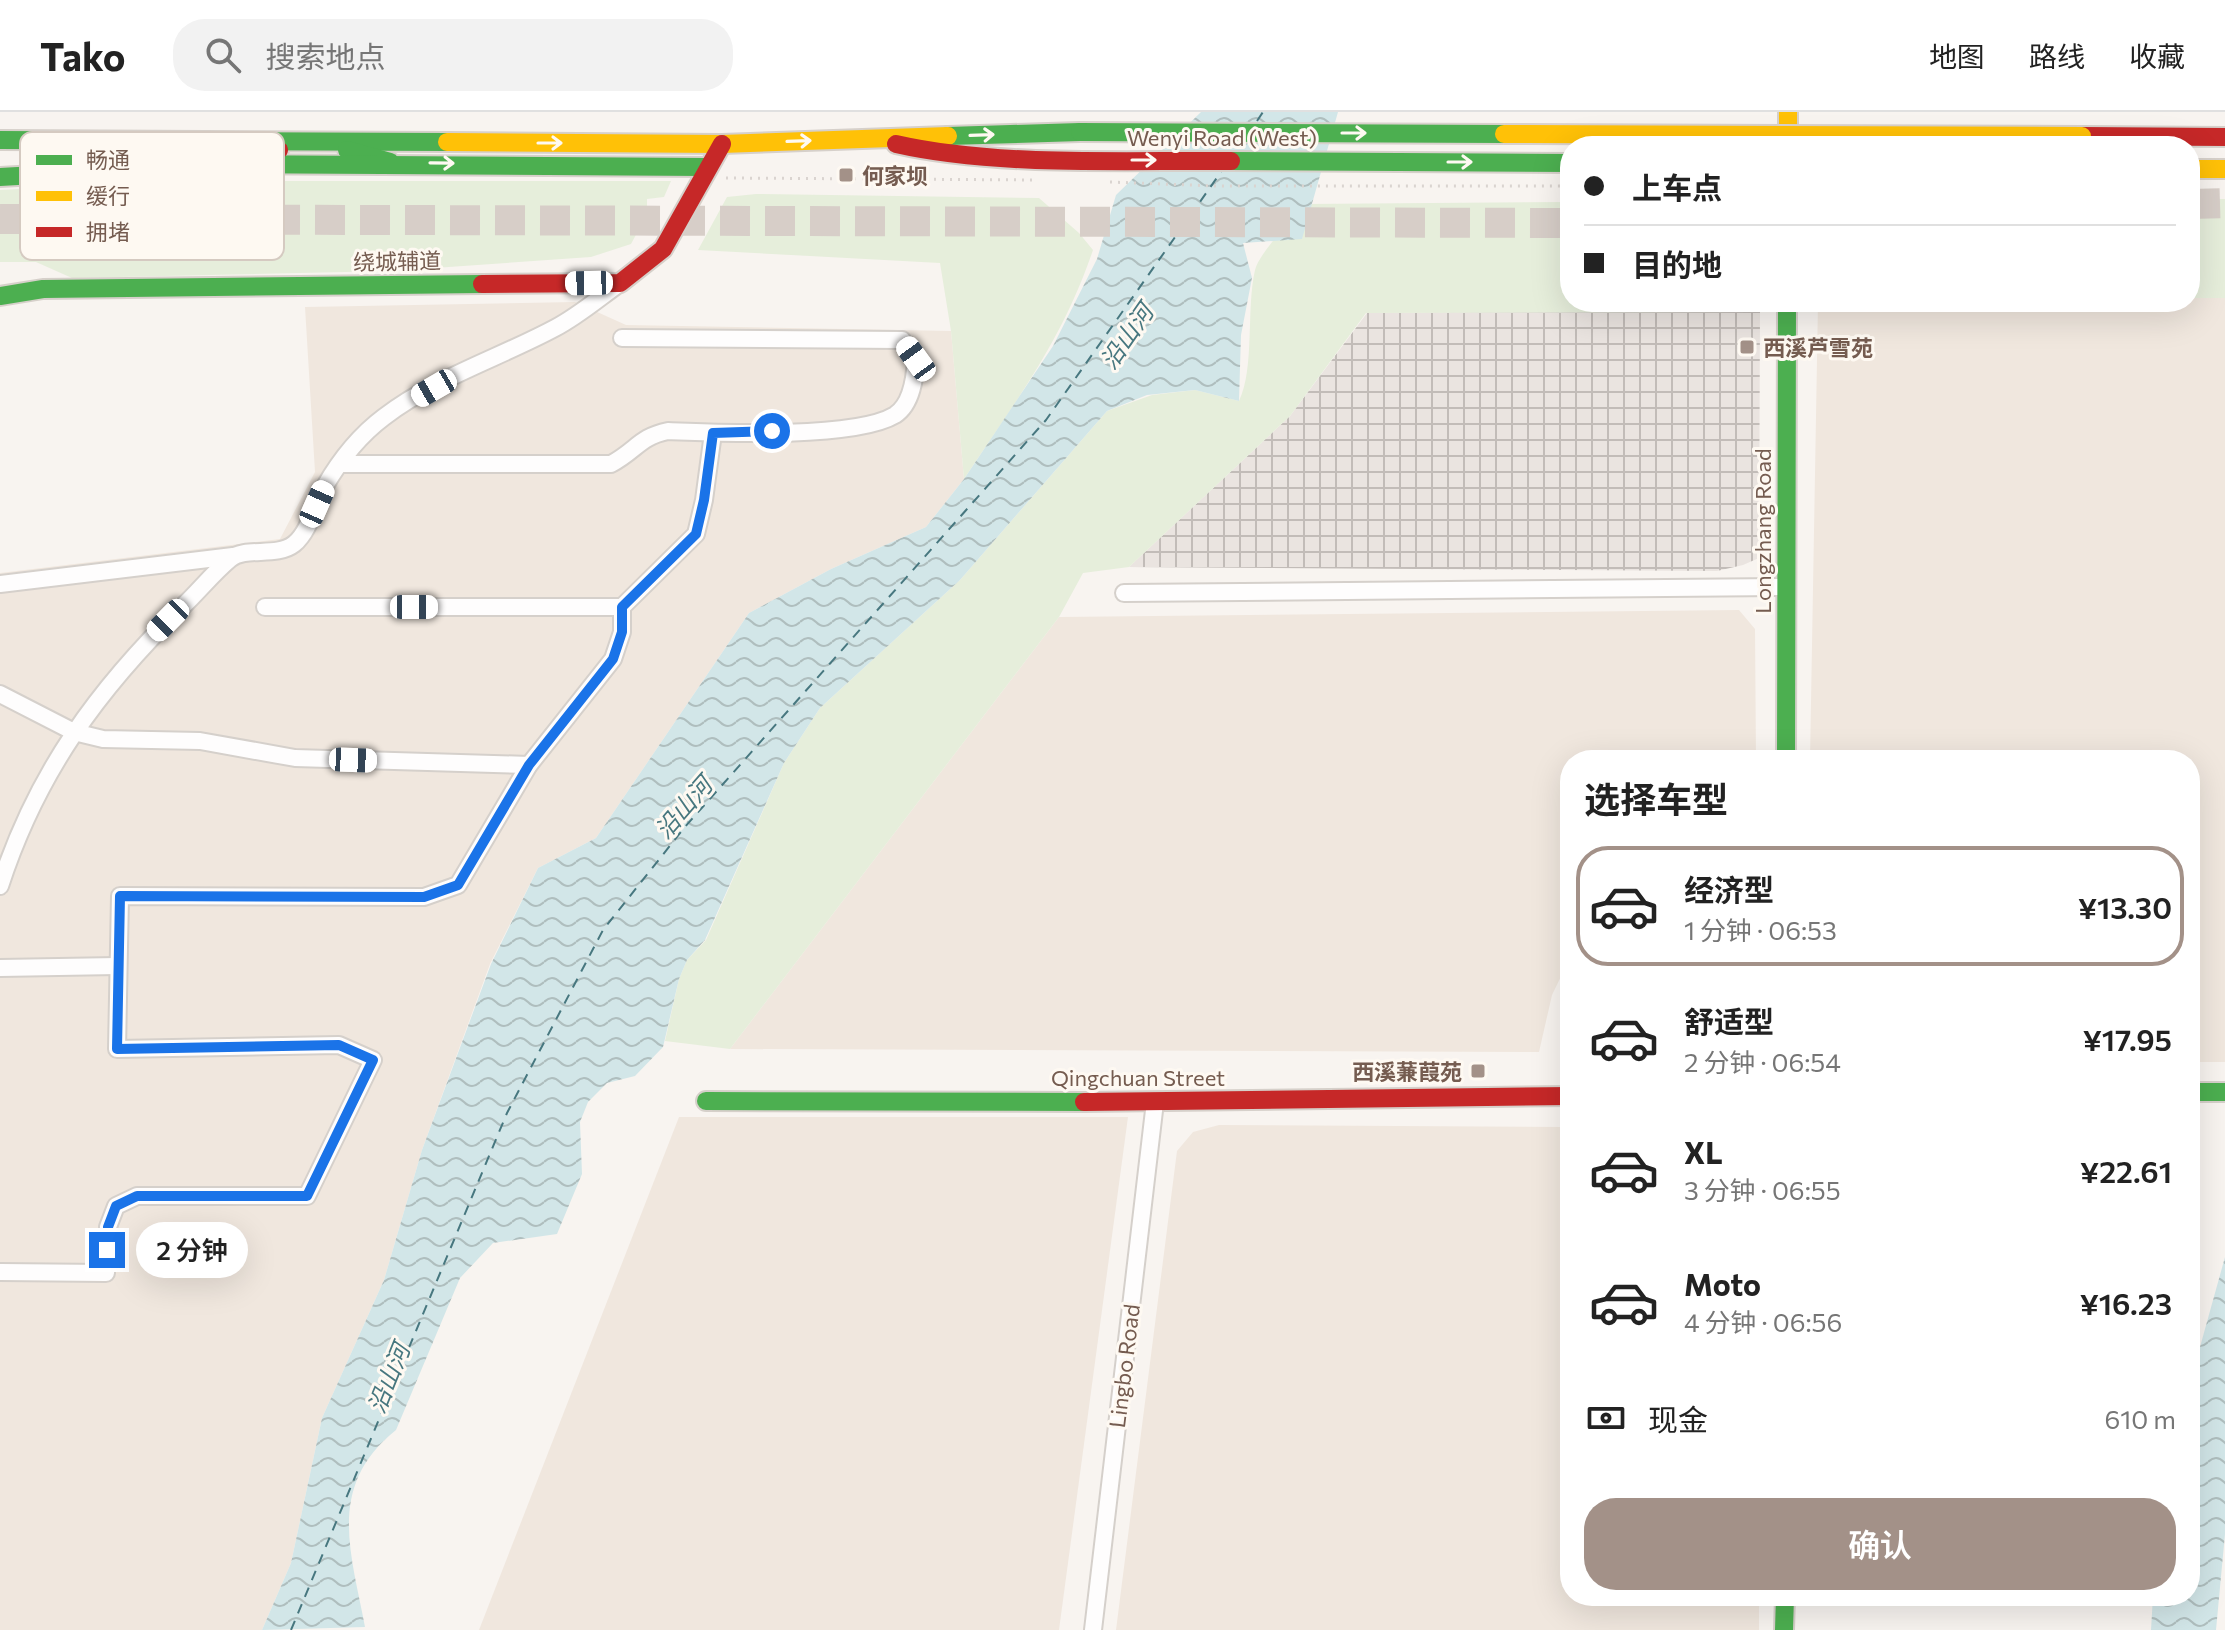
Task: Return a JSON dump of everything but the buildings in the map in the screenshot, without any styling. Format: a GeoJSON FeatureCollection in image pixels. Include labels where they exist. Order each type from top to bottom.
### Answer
{"type":"FeatureCollection","features":[{"type":"Feature","properties":{"kind":"main road"},"geometry":{"type":"LineString","coordinates":[[1788,112],[1788,136]]}},
{"type":"Feature","properties":{"kind":"main road","name":"Wenyi Road (West)"},"geometry":{"type":"LineString","coordinates":[[284,141],[722,144],[1080,132],[2082,136]]}},
{"type":"Feature","properties":{"kind":"main road","name":"Wenyi Road (West)"},"geometry":{"type":"LineString","coordinates":[[2200,137],[2225,137]]}},
{"type":"Feature","properties":{"kind":"main road","name":"Wenyi Road (West)"},"geometry":{"type":"LineString","coordinates":[[876,139],[926,151],[1066,160],[1560,162]]}},
{"type":"Feature","properties":{"kind":"main road","name":"Wenyi Road (West)"},"geometry":{"type":"LineString","coordinates":[[0,140],[20,140]]}},
{"type":"Feature","properties":{"kind":"main road"},"geometry":{"type":"LineString","coordinates":[[284,149],[313,141],[390,162]]}},
{"type":"Feature","properties":{"kind":"main road"},"geometry":{"type":"LineString","coordinates":[[620,283],[663,249],[722,144]]}},
{"type":"Feature","properties":{"kind":"main road"},"geometry":{"type":"LineString","coordinates":[[284,163],[390,162],[704,172]]}},
{"type":"Feature","properties":{"kind":"main road"},"geometry":{"type":"LineString","coordinates":[[2200,169],[2225,169]]}},
{"type":"Feature","properties":{"kind":"main road"},"geometry":{"type":"LineString","coordinates":[[0,177],[20,176]]}},
{"type":"Feature","properties":{"kind":"main road","name":"绕城辅道"},"geometry":{"type":"LineString","coordinates":[[0,296],[43,289],[620,283]]}},
{"type":"Feature","properties":{"kind":"main road","name":"Longzhang Road"},"geometry":{"type":"LineString","coordinates":[[1786,750],[1787,312]]}},
{"type":"Feature","properties":{"kind":"main road"},"geometry":{"type":"LineString","coordinates":[[2200,1092],[2225,1092]]}},
{"type":"Feature","properties":{"kind":"main road","name":"Qingchuan Street"},"geometry":{"type":"LineString","coordinates":[[706,1101],[1155,1102],[1560,1096]]}},
{"type":"Feature","properties":{"kind":"main road"},"geometry":{"type":"LineString","coordinates":[[1784,1630],[1785,1606]]}},
{"type":"Feature","properties":{"kind":"street"},"geometry":{"type":"LineString","coordinates":[[0,584],[272,551],[294,544],[340,464],[354,445],[385,416],[489,359],[558,327],[620,283]]}},
{"type":"Feature","properties":{"kind":"street"},"geometry":{"type":"LineString","coordinates":[[340,464],[611,464],[631,453],[646,435],[668,431],[713,433],[861,429],[898,414],[914,386],[916,359],[902,340],[622,338]]}},
{"type":"Feature","properties":{"kind":"street"},"geometry":{"type":"LineString","coordinates":[[265,607],[622,607],[696,534],[713,433]]}},
{"type":"Feature","properties":{"kind":"street"},"geometry":{"type":"LineString","coordinates":[[0,886],[17,834],[47,772],[90,707],[153,635],[233,556]]}},
{"type":"Feature","properties":{"kind":"street"},"geometry":{"type":"LineString","coordinates":[[1124,593],[1785,587]]}},
{"type":"Feature","properties":{"kind":"street"},"geometry":{"type":"LineString","coordinates":[[0,1272],[106,1273],[108,1227],[116,1206],[137,1196],[307,1196],[373,1060],[339,1045],[117,1049],[120,896],[424,897],[458,885],[529,765],[613,659],[622,632],[622,607]]}},
{"type":"Feature","properties":{"kind":"street"},"geometry":{"type":"LineString","coordinates":[[0,694],[74,732],[103,739],[200,741],[295,758],[529,765]]}},
{"type":"Feature","properties":{"kind":"street"},"geometry":{"type":"LineString","coordinates":[[0,827],[17,834]]}},
{"type":"Feature","properties":{"kind":"street"},"geometry":{"type":"LineString","coordinates":[[0,968],[117,966]]}},
{"type":"Feature","properties":{"kind":"street","name":"Lingbo Road"},"geometry":{"type":"LineString","coordinates":[[1093,1630],[1155,1102]]}},
{"type":"Feature","properties":{"kind":"path"},"geometry":{"type":"LineString","coordinates":[[704,172],[1048,180]]}},
{"type":"Feature","properties":{"kind":"path"},"geometry":{"type":"LineString","coordinates":[[1109,182],[1215,186],[1560,186]]}},
{"type":"Feature","properties":{"kind":"shaded area"},"geometry":{"type":"Polygon","coordinates":[[[2200,298],[2225,298],[2225,1062],[2200,1062],[2200,750],[1810,750],[1818,312],[2200,312],[2200,298]]]}},
{"type":"Feature","properties":{"kind":"shaded area"},"geometry":{"type":"Polygon","coordinates":[[[575,302],[626,325],[951,331],[964,479],[926,527],[831,569],[749,613],[596,838],[538,868],[490,964],[422,1150],[384,1280],[322,1418],[291,1563],[262,1630],[0,1630],[0,573],[280,539],[315,472],[305,307],[575,302]]]}},
{"type":"Feature","properties":{"kind":"shaded area"},"geometry":{"type":"Polygon","coordinates":[[[1760,312],[1759,558],[1743,565],[1717,571],[1129,567],[1290,416],[1367,313],[1760,312]]]}},
{"type":"Feature","properties":{"kind":"shaded area"},"geometry":{"type":"Polygon","coordinates":[[[1739,610],[1755,629],[1756,750],[1560,750],[1560,979],[1552,995],[1539,1052],[730,1049],[1059,617],[1739,610]]]}},
{"type":"Feature","properties":{"kind":"shaded area"},"geometry":{"type":"Polygon","coordinates":[[[679,1117],[1128,1117],[1059,1630],[479,1630],[679,1117]]]}},
{"type":"Feature","properties":{"kind":"shaded area"},"geometry":{"type":"Polygon","coordinates":[[[1219,1125],[1560,1127],[1560,1606],[1759,1606],[1759,1630],[1116,1630],[1177,1151],[1193,1132],[1219,1125]]]}},
{"type":"Feature","properties":{"kind":"green space"},"geometry":{"type":"Polygon","coordinates":[[[284,181],[671,181],[664,197],[647,199],[647,214],[631,244],[591,257],[391,271],[72,278],[36,262],[0,262],[0,190],[20,189],[20,260],[284,260],[284,181]]]}},
{"type":"Feature","properties":{"kind":"green space"},"geometry":{"type":"Polygon","coordinates":[[[756,194],[1039,198],[1079,233],[1093,250],[1081,283],[1052,342],[964,479],[951,331],[940,263],[698,250],[727,197],[756,194]]]}},
{"type":"Feature","properties":{"kind":"green space"},"geometry":{"type":"Polygon","coordinates":[[[2200,199],[2225,199],[2225,298],[2200,298],[2200,199]]]}},
{"type":"Feature","properties":{"kind":"green space"},"geometry":{"type":"Polygon","coordinates":[[[1560,202],[1560,312],[1760,312],[1366,313],[1290,416],[1129,567],[1083,573],[1059,617],[730,1049],[665,1041],[679,979],[687,960],[706,940],[784,763],[820,708],[960,580],[1107,411],[1152,395],[1195,390],[1239,401],[1247,372],[1255,270],[1269,246],[1304,204],[1560,202]]]}},
{"type":"Feature","properties":{"kind":"water","name":"沿山河"},"geometry":{"type":"Polygon","coordinates":[[[1201,112],[1338,112],[1302,239],[1243,243],[1252,278],[1241,335],[1239,401],[1195,390],[1147,395],[1107,411],[960,580],[820,708],[784,763],[705,940],[687,960],[679,979],[663,1047],[635,1076],[607,1083],[588,1102],[580,1122],[582,1174],[557,1234],[493,1243],[460,1278],[396,1430],[374,1451],[360,1474],[352,1497],[349,1521],[350,1546],[365,1627],[262,1630],[291,1563],[322,1418],[384,1280],[422,1150],[491,964],[538,868],[596,838],[749,613],[831,569],[926,527],[964,479],[1053,346],[1097,259],[1116,195],[1201,112]]]}},
{"type":"Feature","properties":{"kind":"water"},"geometry":{"type":"Polygon","coordinates":[[[2225,1257],[2225,1534],[2216,1630],[2151,1630],[2152,1606],[2200,1606],[2200,1347],[2225,1257]]]}},
{"type":"Feature","properties":{"kind":"ferry route"},"geometry":{"type":"LineString","coordinates":[[1257,121],[1263,112]]}},
{"type":"Feature","properties":{"kind":"ferry route"},"geometry":{"type":"LineString","coordinates":[[291,1630],[507,1113],[603,930],[684,828],[1046,420],[1221,172]]}},
{"type":"Feature","properties":{"kind":"tunnel"},"geometry":{"type":"LineString","coordinates":[[2200,204],[2225,203]]}},
{"type":"Feature","properties":{"kind":"tunnel"},"geometry":{"type":"LineString","coordinates":[[0,219],[20,219]]}},
{"type":"Feature","properties":{"kind":"tunnel"},"geometry":{"type":"LineString","coordinates":[[284,220],[1560,223]]}},
{"type":"Feature","properties":{"kind":"traffic: fast"},"geometry":{"type":"LineString","coordinates":[[948,136],[1080,132]]}},
{"type":"Feature","properties":{"kind":"traffic: fast"},"geometry":{"type":"LineString","coordinates":[[1080,132],[1504,134]]}},
{"type":"Feature","properties":{"kind":"traffic: fast"},"geometry":{"type":"LineString","coordinates":[[0,140],[20,140]]}},
{"type":"Feature","properties":{"kind":"traffic: fast"},"geometry":{"type":"LineString","coordinates":[[284,141],[447,142]]}},
{"type":"Feature","properties":{"kind":"traffic: fast"},"geometry":{"type":"LineString","coordinates":[[347,150],[390,162]]}},
{"type":"Feature","properties":{"kind":"traffic: fast"},"geometry":{"type":"LineString","coordinates":[[1231,161],[1560,163]]}},
{"type":"Feature","properties":{"kind":"traffic: fast"},"geometry":{"type":"LineString","coordinates":[[284,164],[706,167]]}},
{"type":"Feature","properties":{"kind":"traffic: fast"},"geometry":{"type":"LineString","coordinates":[[0,177],[20,176]]}},
{"type":"Feature","properties":{"kind":"traffic: fast"},"geometry":{"type":"LineString","coordinates":[[0,296],[43,289],[482,284]]}},
{"type":"Feature","properties":{"kind":"traffic: fast"},"geometry":{"type":"LineString","coordinates":[[1786,750],[1787,312]]}},
{"type":"Feature","properties":{"kind":"traffic: fast"},"geometry":{"type":"LineString","coordinates":[[2200,1092],[2225,1092]]}},
{"type":"Feature","properties":{"kind":"traffic: fast"},"geometry":{"type":"LineString","coordinates":[[706,1101],[1084,1102]]}},
{"type":"Feature","properties":{"kind":"traffic: fast"},"geometry":{"type":"LineString","coordinates":[[1784,1630],[1785,1606]]}},
{"type":"Feature","properties":{"kind":"traffic: slow"},"geometry":{"type":"LineString","coordinates":[[1788,112],[1788,136]]}},
{"type":"Feature","properties":{"kind":"traffic: slow"},"geometry":{"type":"LineString","coordinates":[[1504,134],[2082,136]]}},
{"type":"Feature","properties":{"kind":"traffic: slow"},"geometry":{"type":"LineString","coordinates":[[447,142],[722,144],[948,136]]}},
{"type":"Feature","properties":{"kind":"traffic: slow"},"geometry":{"type":"LineString","coordinates":[[2200,169],[2225,169]]}},
{"type":"Feature","properties":{"kind":"traffic: jam"},"geometry":{"type":"LineString","coordinates":[[2200,137],[2225,137]]}},
{"type":"Feature","properties":{"kind":"traffic: jam"},"geometry":{"type":"LineString","coordinates":[[482,284],[620,283],[663,249],[722,144]]}},
{"type":"Feature","properties":{"kind":"traffic: jam"},"geometry":{"type":"LineString","coordinates":[[896,144],[1019,159],[1231,161]]}},
{"type":"Feature","properties":{"kind":"traffic: jam"},"geometry":{"type":"LineString","coordinates":[[1084,1102],[1560,1096]]}},
{"type":"Feature","properties":{"kind":"place","name":"何家坝"},"geometry":{"type":"Point","coordinates":[846,175]}},
{"type":"Feature","properties":{"kind":"place","name":"西溪芦雪苑"},"geometry":{"type":"Point","coordinates":[1747,347]}},
{"type":"Feature","properties":{"kind":"place","name":"西溪蒹葭苑"},"geometry":{"type":"Point","coordinates":[1478,1071]}},
{"type":"Feature","properties":{"kind":"route"},"geometry":{"type":"LineString","coordinates":[[107,1250],[108,1227],[116,1206],[137,1196],[307,1196],[373,1060],[339,1045],[117,1049],[120,896],[424,897],[458,885],[529,765],[613,659],[622,632],[622,607],[696,534],[713,433],[772,431]]}}]}
